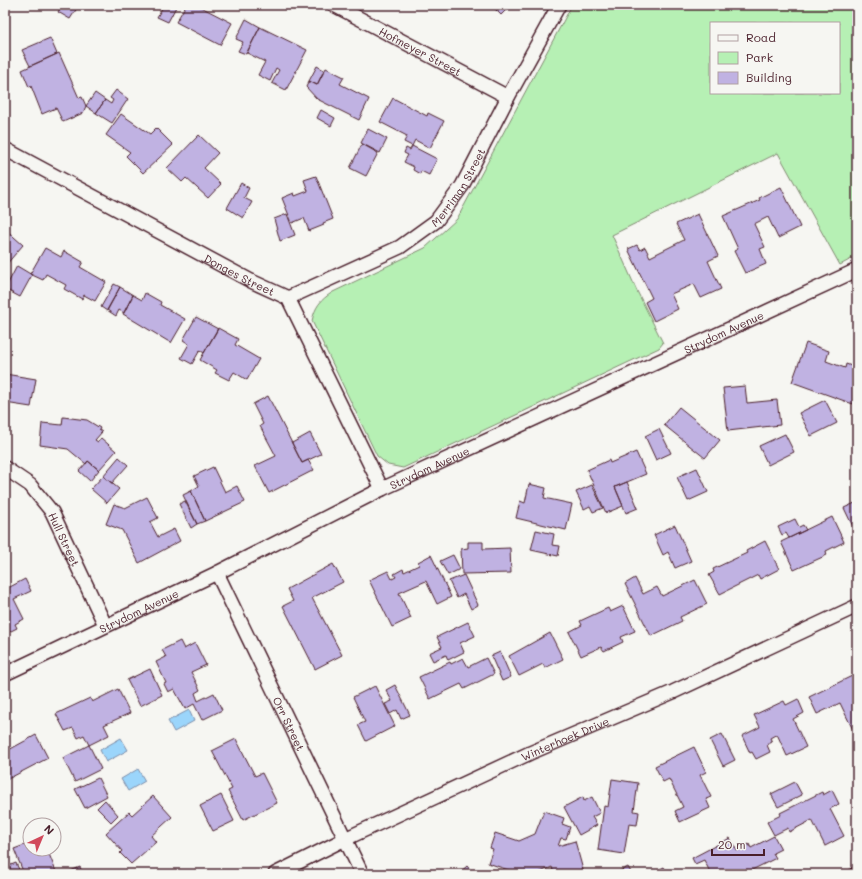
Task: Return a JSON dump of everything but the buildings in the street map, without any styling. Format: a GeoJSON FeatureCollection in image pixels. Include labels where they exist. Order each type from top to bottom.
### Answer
{"type":"FeatureCollection","features":[{"type":"Feature","properties":{"kind":"street","name":"Hofmeyer Street"},"geometry":{"type":"LineString","coordinates":[[334,5],[508,97]]}},
{"type":"Feature","properties":{"kind":"street","name":"Merriman Street"},"geometry":{"type":"LineString","coordinates":[[288,298],[400,247],[436,221],[462,186],[508,97],[559,5]]}},
{"type":"Feature","properties":{"kind":"street","name":"Donges Street"},"geometry":{"type":"LineString","coordinates":[[5,149],[244,277],[288,298],[382,489]]}},
{"type":"Feature","properties":{"kind":"street","name":"Strydom Avenue"},"geometry":{"type":"LineString","coordinates":[[5,674],[105,625],[217,573],[382,489],[857,270]]}},
{"type":"Feature","properties":{"kind":"street","name":"Hull Street"},"geometry":{"type":"LineString","coordinates":[[5,468],[30,485],[52,512],[105,625]]}},
{"type":"Feature","properties":{"kind":"street","name":"Orr Street"},"geometry":{"type":"LineString","coordinates":[[217,573],[362,874]]}},
{"type":"Feature","properties":{"kind":"street","name":"Winterhoek Drive"},"geometry":{"type":"LineString","coordinates":[[275,874],[530,753],[673,692],[857,606]]}},
{"type":"Feature","properties":{"kind":"green space"},"geometry":{"type":"Polygon","coordinates":[[[572,5],[857,5],[857,256],[840,265],[778,153],[612,235],[637,291],[663,343],[659,348],[403,468],[388,465],[377,456],[312,321],[319,304],[328,295],[425,248],[457,219],[572,5]]]}},
{"type":"Feature","properties":{"kind":"water"},"geometry":{"type":"Polygon","coordinates":[[[189,710],[194,721],[174,732],[168,721],[189,710]]]}},
{"type":"Feature","properties":{"kind":"water"},"geometry":{"type":"Polygon","coordinates":[[[121,738],[128,750],[106,762],[100,750],[121,738]]]}},
{"type":"Feature","properties":{"kind":"water"},"geometry":{"type":"Polygon","coordinates":[[[138,769],[145,781],[128,791],[121,779],[138,769]]]}}]}
